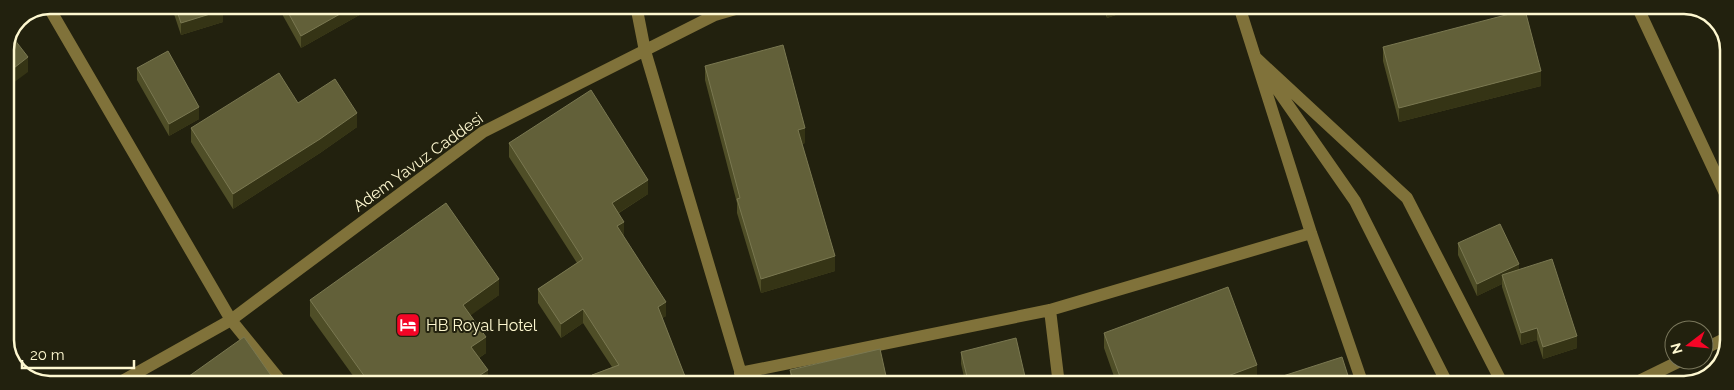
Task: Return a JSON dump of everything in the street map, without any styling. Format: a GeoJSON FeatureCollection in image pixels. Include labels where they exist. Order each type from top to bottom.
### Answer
{"type":"FeatureCollection","features":[{"type":"Feature","properties":{"kind":"street"},"geometry":{"type":"LineString","coordinates":[[53,14],[231,320],[276,376]]}},
{"type":"Feature","properties":{"kind":"street"},"geometry":{"type":"LineString","coordinates":[[638,14],[645,51],[741,376]]}},
{"type":"Feature","properties":{"kind":"street","name":"Adem Yavuz Caddesi"},"geometry":{"type":"LineString","coordinates":[[131,376],[231,320],[483,132],[718,14]]}},
{"type":"Feature","properties":{"kind":"street"},"geometry":{"type":"LineString","coordinates":[[1242,14],[1311,233],[1360,376]]}},
{"type":"Feature","properties":{"kind":"street"},"geometry":{"type":"LineString","coordinates":[[1641,14],[1720,183]]}},
{"type":"Feature","properties":{"kind":"street"},"geometry":{"type":"LineString","coordinates":[[1256,58],[1354,201],[1443,376]]}},
{"type":"Feature","properties":{"kind":"street"},"geometry":{"type":"LineString","coordinates":[[1256,58],[1407,198],[1498,376]]}},
{"type":"Feature","properties":{"kind":"street"},"geometry":{"type":"LineString","coordinates":[[755,376],[1050,310],[1311,233]]}},
{"type":"Feature","properties":{"kind":"street"},"geometry":{"type":"LineString","coordinates":[[1050,310],[1057,376]]}},
{"type":"Feature","properties":{"kind":"street"},"geometry":{"type":"LineString","coordinates":[[1649,376],[1664,369]]}},
{"type":"Feature","properties":{"kind":"building"},"geometry":{"type":"Polygon","coordinates":[[[178,14],[210,14],[181,23],[178,14]]]}},
{"type":"Feature","properties":{"kind":"building"},"geometry":{"type":"Polygon","coordinates":[[[289,14],[340,14],[301,36],[289,14]]]}},
{"type":"Feature","properties":{"kind":"building"},"geometry":{"type":"Polygon","coordinates":[[[1510,14],[1526,14],[1541,71],[1399,108],[1383,47],[1510,14]]]}},
{"type":"Feature","properties":{"kind":"building"},"geometry":{"type":"Polygon","coordinates":[[[15,40],[28,57],[14,68],[15,40]]]}},
{"type":"Feature","properties":{"kind":"building"},"geometry":{"type":"Polygon","coordinates":[[[783,45],[805,128],[798,130],[835,256],[761,279],[737,199],[740,198],[705,66],[783,45]]]}},
{"type":"Feature","properties":{"kind":"building"},"geometry":{"type":"Polygon","coordinates":[[[168,51],[199,107],[169,124],[137,68],[168,51]]]}},
{"type":"Feature","properties":{"kind":"building"},"geometry":{"type":"Polygon","coordinates":[[[279,73],[298,103],[335,79],[357,113],[320,139],[233,194],[191,128],[279,73]]]}},
{"type":"Feature","properties":{"kind":"building"},"geometry":{"type":"Polygon","coordinates":[[[591,90],[648,180],[612,203],[624,222],[617,226],[666,302],[658,307],[685,376],[592,376],[619,365],[583,309],[561,324],[538,289],[583,259],[509,143],[591,90]]]}},
{"type":"Feature","properties":{"kind":"building"},"geometry":{"type":"Polygon","coordinates":[[[446,203],[499,279],[463,305],[486,337],[471,347],[488,370],[479,376],[364,376],[310,300],[446,203]]]}},
{"type":"Feature","properties":{"kind":"building"},"geometry":{"type":"Polygon","coordinates":[[[1500,224],[1519,264],[1477,284],[1458,243],[1500,224]]]}},
{"type":"Feature","properties":{"kind":"building"},"geometry":{"type":"Polygon","coordinates":[[[1552,259],[1577,336],[1543,347],[1537,328],[1521,333],[1502,275],[1552,259]]]}},
{"type":"Feature","properties":{"kind":"building"},"geometry":{"type":"Polygon","coordinates":[[[1228,287],[1257,365],[1228,376],[1120,376],[1104,333],[1228,287]]]}},
{"type":"Feature","properties":{"kind":"building"},"geometry":{"type":"Polygon","coordinates":[[[244,337],[271,376],[189,376],[244,337]]]}},
{"type":"Feature","properties":{"kind":"building"},"geometry":{"type":"Polygon","coordinates":[[[1016,338],[1025,376],[967,376],[961,352],[1016,338]]]}},
{"type":"Feature","properties":{"kind":"building"},"geometry":{"type":"Polygon","coordinates":[[[880,349],[886,376],[792,376],[790,370],[880,349]]]}},
{"type":"Feature","properties":{"kind":"building"},"geometry":{"type":"Polygon","coordinates":[[[1342,357],[1348,376],[1283,376],[1342,357]]]}},
{"type":"Feature","properties":{"kind":"place","name":"HB Royal Hotel"},"geometry":{"type":"Point","coordinates":[408,325]}}]}
